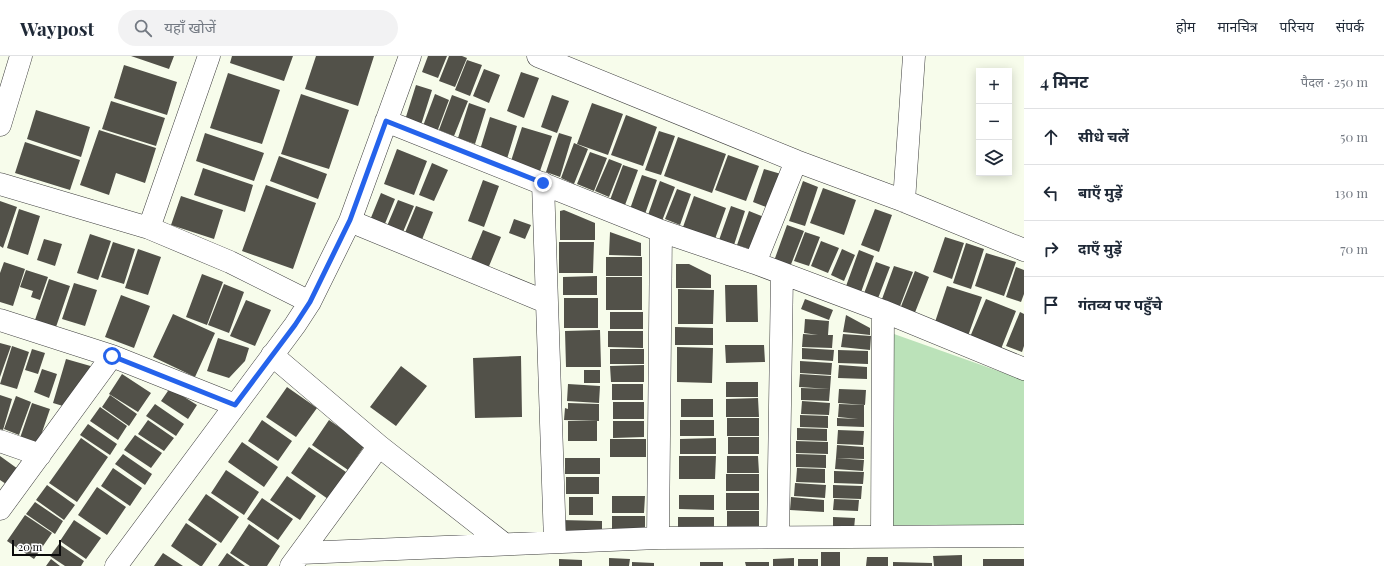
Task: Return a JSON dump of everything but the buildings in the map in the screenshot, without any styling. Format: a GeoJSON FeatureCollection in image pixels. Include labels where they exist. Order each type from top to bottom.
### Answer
{"type":"FeatureCollection","features":[{"type":"Feature","properties":{"kind":"street"},"geometry":{"type":"LineString","coordinates":[[149,228],[209,56]]}},
{"type":"Feature","properties":{"kind":"street"},"geometry":{"type":"LineString","coordinates":[[116,566],[295,325],[310,302],[350,220],[410,56]]}},
{"type":"Feature","properties":{"kind":"street"},"geometry":{"type":"LineString","coordinates":[[538,56],[796,161],[904,201],[1024,250]]}},
{"type":"Feature","properties":{"kind":"street"},"geometry":{"type":"LineString","coordinates":[[904,201],[914,56]]}},
{"type":"Feature","properties":{"kind":"street"},"geometry":{"type":"LineString","coordinates":[[0,124],[13,64]]}},
{"type":"Feature","properties":{"kind":"street"},"geometry":{"type":"LineString","coordinates":[[386,121],[661,230],[755,263],[883,311],[1024,369]]}},
{"type":"Feature","properties":{"kind":"street"},"geometry":{"type":"LineString","coordinates":[[755,263],[796,161]]}},
{"type":"Feature","properties":{"kind":"street"},"geometry":{"type":"LineString","coordinates":[[543,183],[555,542]]}},
{"type":"Feature","properties":{"kind":"street"},"geometry":{"type":"LineString","coordinates":[[0,184],[149,228],[230,262],[310,302]]}},
{"type":"Feature","properties":{"kind":"street"},"geometry":{"type":"LineString","coordinates":[[350,220],[546,302]]}},
{"type":"Feature","properties":{"kind":"street"},"geometry":{"type":"LineString","coordinates":[[658,538],[661,230]]}},
{"type":"Feature","properties":{"kind":"street"},"geometry":{"type":"LineString","coordinates":[[778,537],[782,274]]}},
{"type":"Feature","properties":{"kind":"street"},"geometry":{"type":"LineString","coordinates":[[882,536],[883,311]]}},
{"type":"Feature","properties":{"kind":"street"},"geometry":{"type":"LineString","coordinates":[[0,320],[112,356],[235,405]]}},
{"type":"Feature","properties":{"kind":"street"},"geometry":{"type":"LineString","coordinates":[[272,355],[379,446],[504,544]]}},
{"type":"Feature","properties":{"kind":"street"},"geometry":{"type":"LineString","coordinates":[[0,509],[112,356]]}},
{"type":"Feature","properties":{"kind":"street"},"geometry":{"type":"LineString","coordinates":[[0,441],[40,455]]}},
{"type":"Feature","properties":{"kind":"street"},"geometry":{"type":"LineString","coordinates":[[296,559],[379,446]]}},
{"type":"Feature","properties":{"kind":"street"},"geometry":{"type":"LineString","coordinates":[[296,559],[504,544],[658,538],[1024,536]]}},
{"type":"Feature","properties":{"kind":"green space"},"geometry":{"type":"Polygon","coordinates":[[[894,334],[1024,380],[1024,527],[889,527],[894,334]]]}},
{"type":"Feature","properties":{"kind":"route"},"geometry":{"type":"LineString","coordinates":[[112,356],[235,405],[295,325],[310,302],[350,220],[386,121],[543,183]]}}]}
